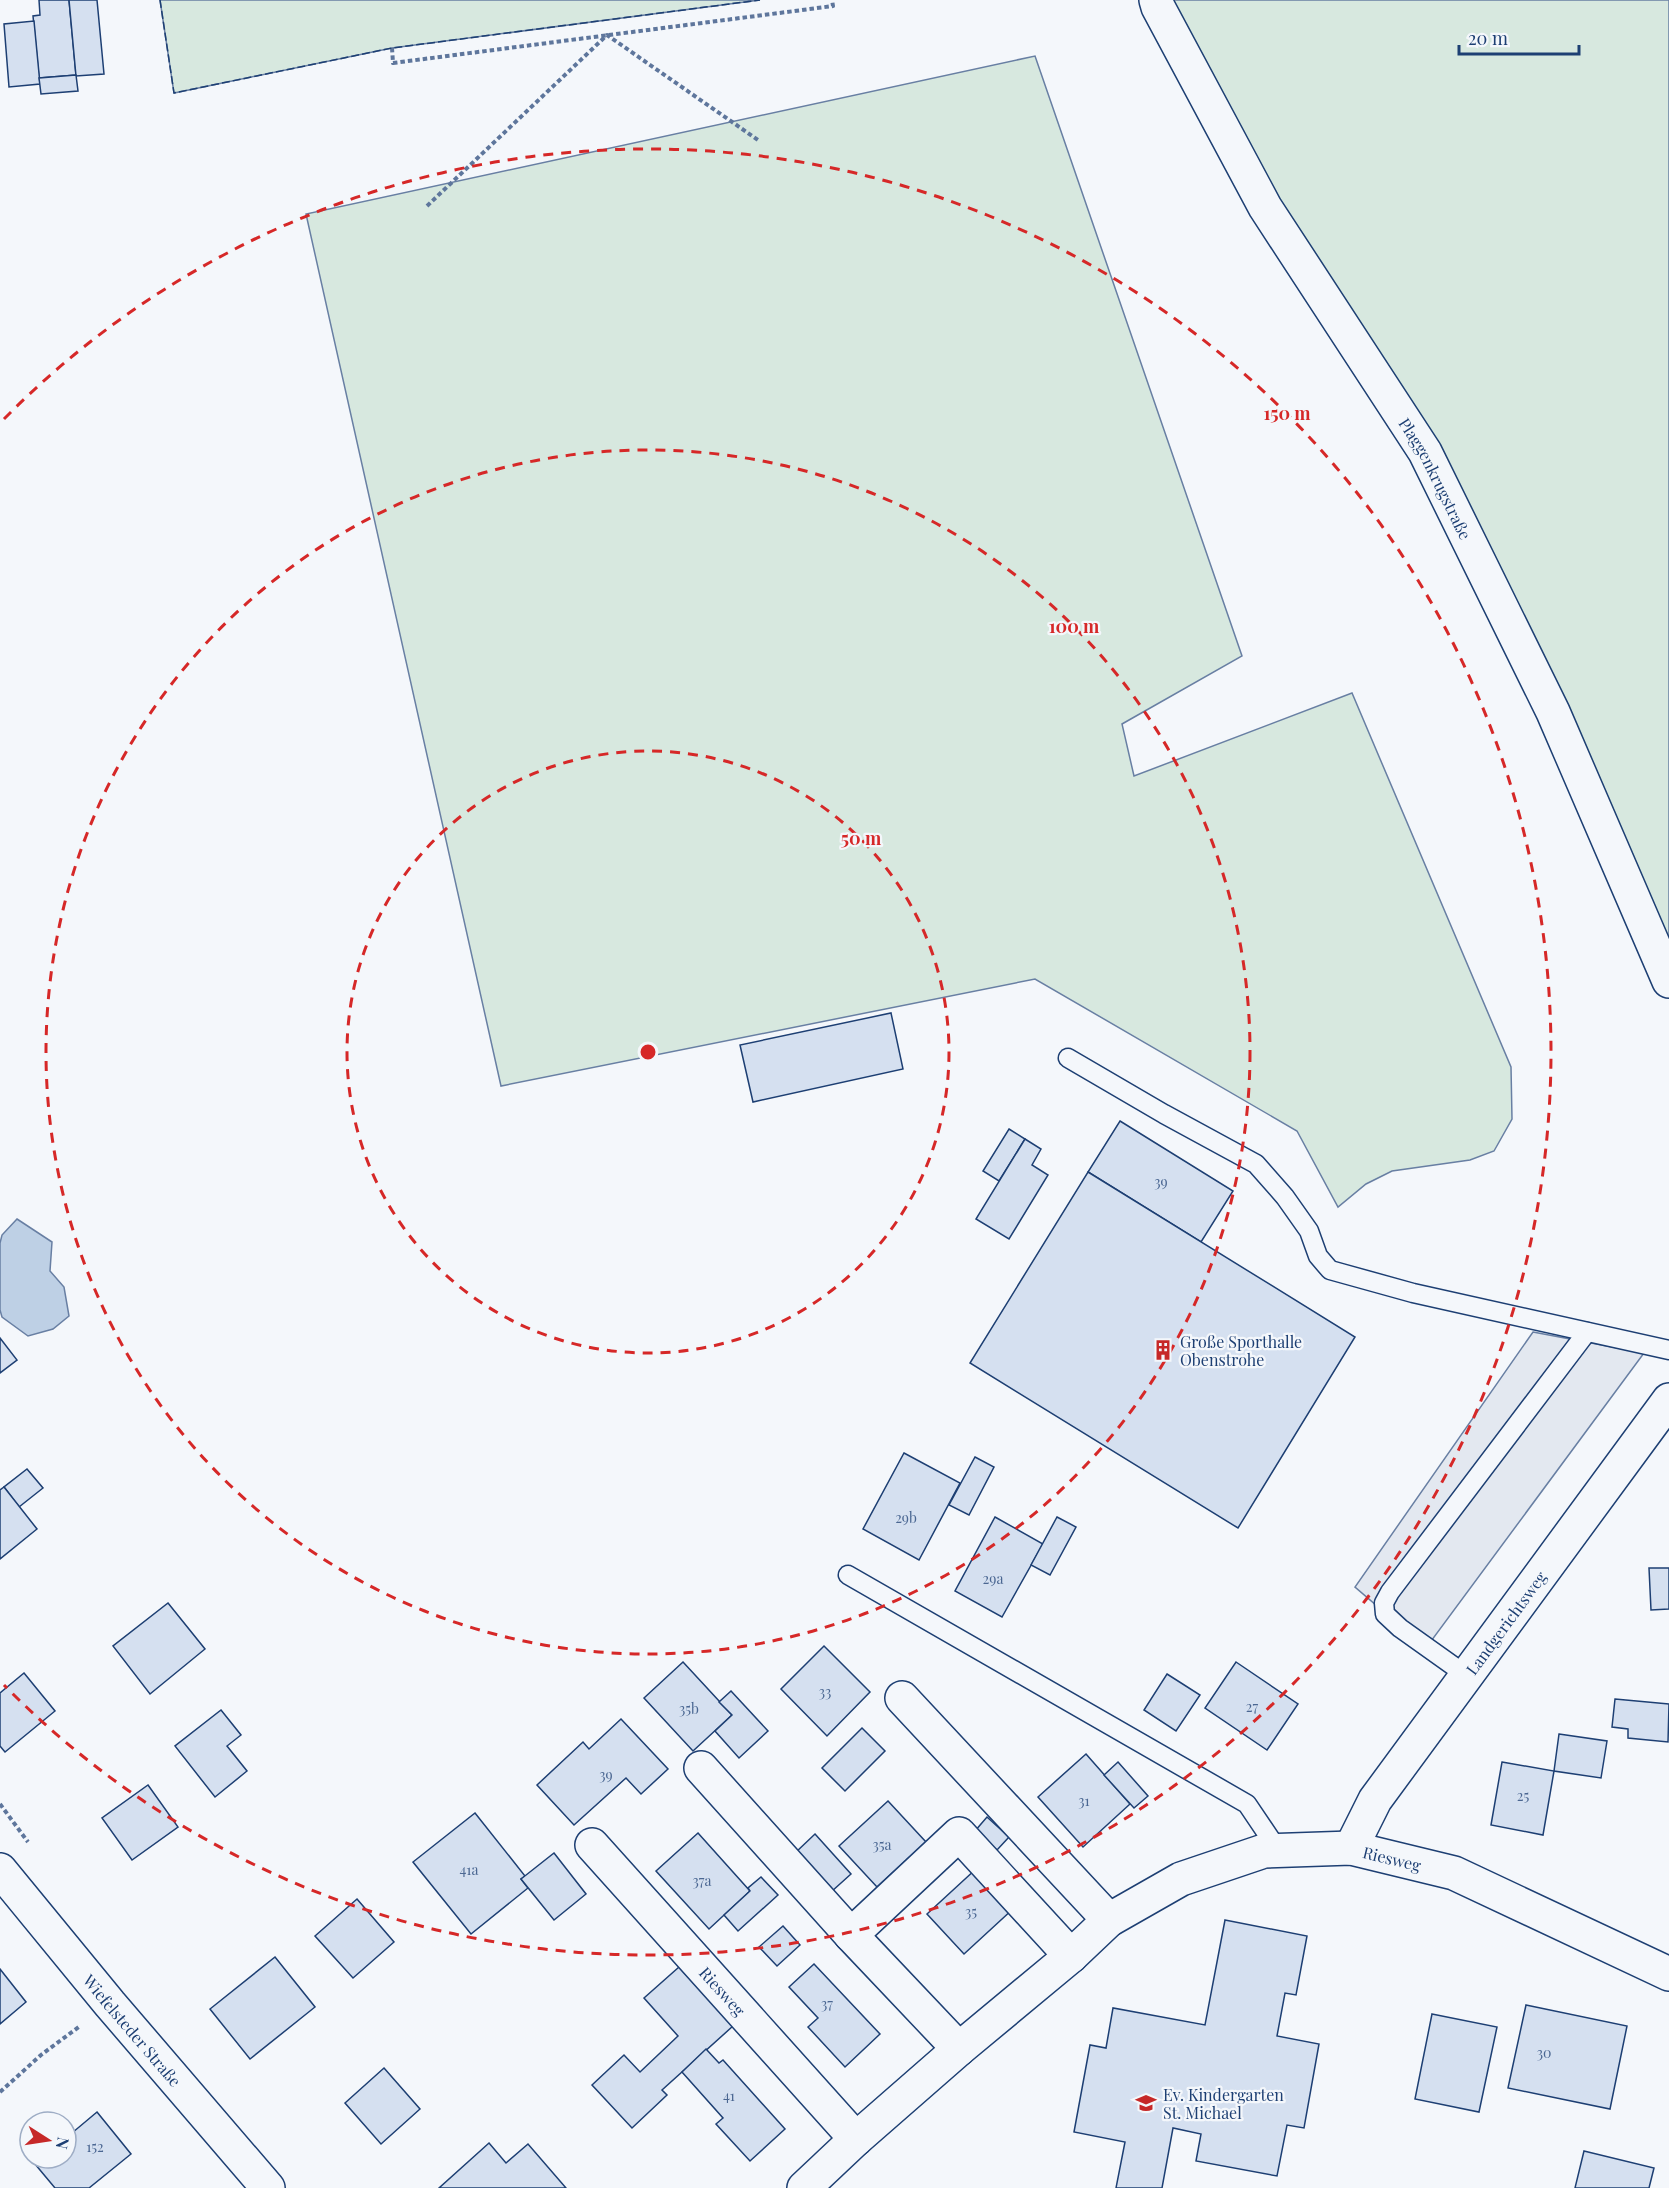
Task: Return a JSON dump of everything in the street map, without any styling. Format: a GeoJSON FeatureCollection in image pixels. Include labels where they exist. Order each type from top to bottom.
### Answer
{"type":"FeatureCollection","features":[{"type":"Feature","properties":{"kind":"street","name":"Plaggenkrugstraße"},"geometry":{"type":"LineString","coordinates":[[1152,2],[1265,207],[1425,452],[1553,712],[1669,981]]}},
{"type":"Feature","properties":{"kind":"street","name":"Landgerichtsweg"},"geometry":{"type":"LineString","coordinates":[[1351,1848],[1375,1800],[1669,1400]]}},
{"type":"Feature","properties":{"kind":"street"},"geometry":{"type":"LineString","coordinates":[[902,1698],[1109,1920]]}},
{"type":"Feature","properties":{"kind":"street"},"geometry":{"type":"LineString","coordinates":[[701,1768],[851,1935],[959,2049]]}},
{"type":"Feature","properties":{"kind":"street"},"geometry":{"type":"LineString","coordinates":[[851,1935],[959,1833],[1071,1956]]}},
{"type":"Feature","properties":{"kind":"street","name":"Riesweg"},"geometry":{"type":"LineString","coordinates":[[592,1845],[856,2139]]}},
{"type":"Feature","properties":{"kind":"street","name":"Riesweg"},"geometry":{"type":"LineString","coordinates":[[804,2188],[856,2139],[1071,1956],[1109,1920],[1181,1879],[1264,1851],[1351,1848],[1454,1873],[1669,1974]]}},
{"type":"Feature","properties":{"kind":"street","name":"Wiefelsteder Straße"},"geometry":{"type":"LineString","coordinates":[[0,1870],[110,2004],[268,2188]]}},
{"type":"Feature","properties":{"kind":"lane"},"geometry":{"type":"LineString","coordinates":[[1068,1058],[1256,1164],[1285,1197],[1309,1231],[1318,1256],[1330,1270],[1413,1293],[1669,1350]]}},
{"type":"Feature","properties":{"kind":"lane"},"geometry":{"type":"LineString","coordinates":[[1466,1675],[1400,1628],[1385,1614],[1384,1603],[1587,1332]]}},
{"type":"Feature","properties":{"kind":"lane"},"geometry":{"type":"LineString","coordinates":[[848,1575],[1247,1804],[1278,1850]]}},
{"type":"Feature","properties":{"kind":"path"},"geometry":{"type":"LineString","coordinates":[[392,48],[393,63],[833,6],[832,0]]}},
{"type":"Feature","properties":{"kind":"path"},"geometry":{"type":"LineString","coordinates":[[607,35],[758,140]]}},
{"type":"Feature","properties":{"kind":"path"},"geometry":{"type":"LineString","coordinates":[[427,206],[607,35]]}},
{"type":"Feature","properties":{"kind":"path"},"geometry":{"type":"LineString","coordinates":[[0,2092],[41,2055],[110,2004]]}},
{"type":"Feature","properties":{"kind":"shaded area"},"geometry":{"type":"Polygon","coordinates":[[[160,0],[760,0],[392,48],[174,93],[160,0]]]}},
{"type":"Feature","properties":{"kind":"shaded area"},"geometry":{"type":"Polygon","coordinates":[[[1156,0],[1669,0],[1669,981],[1553,712],[1156,0]]]}},
{"type":"Feature","properties":{"kind":"shaded area"},"geometry":{"type":"Polygon","coordinates":[[[1035,56],[1242,656],[1122,724],[1134,776],[1352,693],[1511,1067],[1512,1119],[1494,1151],[1470,1160],[1392,1171],[1366,1184],[1338,1207],[1297,1131],[1035,979],[501,1086],[306,214],[1035,56]]]}},
{"type":"Feature","properties":{"kind":"shaded area"},"geometry":{"type":"Polygon","coordinates":[[[1533,1332],[1644,1353],[1426,1648],[1355,1587],[1533,1332]]]}},
{"type":"Feature","properties":{"kind":"water"},"geometry":{"type":"Polygon","coordinates":[[[17,1219],[52,1242],[50,1271],[64,1287],[69,1316],[53,1329],[28,1336],[2,1317],[0,1310],[0,1243],[2,1235],[17,1219]]]}},
{"type":"Feature","properties":{"kind":"building"},"geometry":{"type":"Polygon","coordinates":[[[39,0],[69,0],[76,75],[39,78],[33,16],[40,15],[39,0]]]}},
{"type":"Feature","properties":{"kind":"building"},"geometry":{"type":"Polygon","coordinates":[[[69,0],[97,0],[104,74],[76,76],[69,0]]]}},
{"type":"Feature","properties":{"kind":"building"},"geometry":{"type":"Polygon","coordinates":[[[34,21],[40,84],[9,87],[4,24],[34,21]]]}},
{"type":"Feature","properties":{"kind":"building"},"geometry":{"type":"Polygon","coordinates":[[[76,75],[78,91],[41,94],[39,78],[76,75]]]}},
{"type":"Feature","properties":{"kind":"building"},"geometry":{"type":"Polygon","coordinates":[[[891,1013],[903,1069],[753,1102],[740,1045],[891,1013]]]}},
{"type":"Feature","properties":{"kind":"building"},"geometry":{"type":"Polygon","coordinates":[[[1120,1121],[1233,1191],[1201,1242],[1088,1172],[1120,1121]]]}},
{"type":"Feature","properties":{"kind":"building"},"geometry":{"type":"Polygon","coordinates":[[[1009,1129],[1025,1139],[999,1181],[983,1171],[1009,1129]]]}},
{"type":"Feature","properties":{"kind":"building"},"geometry":{"type":"Polygon","coordinates":[[[1025,1139],[1041,1149],[1032,1165],[1048,1175],[1009,1239],[976,1219],[1025,1139]]]}},
{"type":"Feature","properties":{"kind":"building","name":"Große Sporthalle Obenstrohe"},"geometry":{"type":"Polygon","coordinates":[[[1088,1172],[1355,1337],[1238,1528],[970,1363],[1088,1172]]]}},
{"type":"Feature","properties":{"kind":"building"},"geometry":{"type":"Polygon","coordinates":[[[0,1338],[17,1360],[0,1373],[0,1338]]]}},
{"type":"Feature","properties":{"kind":"building"},"geometry":{"type":"Polygon","coordinates":[[[904,1453],[960,1483],[919,1560],[863,1529],[904,1453]]]}},
{"type":"Feature","properties":{"kind":"building"},"geometry":{"type":"Polygon","coordinates":[[[975,1457],[994,1467],[969,1515],[949,1505],[975,1457]]]}},
{"type":"Feature","properties":{"kind":"building"},"geometry":{"type":"Polygon","coordinates":[[[27,1469],[43,1488],[19,1507],[4,1487],[27,1469]]]}},
{"type":"Feature","properties":{"kind":"building"},"geometry":{"type":"Polygon","coordinates":[[[4,1487],[37,1529],[0,1559],[0,1490],[4,1487]]]}},
{"type":"Feature","properties":{"kind":"building"},"geometry":{"type":"Polygon","coordinates":[[[995,1517],[1043,1544],[1002,1617],[955,1591],[995,1517]]]}},
{"type":"Feature","properties":{"kind":"building"},"geometry":{"type":"Polygon","coordinates":[[[1057,1517],[1076,1527],[1050,1575],[1031,1565],[1057,1517]]]}},
{"type":"Feature","properties":{"kind":"building"},"geometry":{"type":"Polygon","coordinates":[[[1649,1568],[1669,1568],[1669,1609],[1651,1610],[1649,1568]]]}},
{"type":"Feature","properties":{"kind":"building"},"geometry":{"type":"Polygon","coordinates":[[[168,1603],[205,1649],[150,1694],[113,1646],[168,1603]]]}},
{"type":"Feature","properties":{"kind":"building"},"geometry":{"type":"Polygon","coordinates":[[[824,1646],[870,1692],[827,1736],[781,1689],[824,1646]]]}},
{"type":"Feature","properties":{"kind":"building"},"geometry":{"type":"Polygon","coordinates":[[[683,1662],[732,1715],[693,1751],[644,1698],[683,1662]]]}},
{"type":"Feature","properties":{"kind":"building"},"geometry":{"type":"Polygon","coordinates":[[[1236,1662],[1298,1704],[1267,1750],[1205,1708],[1236,1662]]]}},
{"type":"Feature","properties":{"kind":"building"},"geometry":{"type":"Polygon","coordinates":[[[24,1673],[55,1711],[5,1752],[0,1746],[0,1693],[24,1673]]]}},
{"type":"Feature","properties":{"kind":"building"},"geometry":{"type":"Polygon","coordinates":[[[1167,1674],[1200,1695],[1176,1731],[1144,1710],[1167,1674]]]}},
{"type":"Feature","properties":{"kind":"building"},"geometry":{"type":"Polygon","coordinates":[[[731,1691],[768,1731],[739,1758],[715,1731],[732,1715],[719,1702],[731,1691]]]}},
{"type":"Feature","properties":{"kind":"building"},"geometry":{"type":"Polygon","coordinates":[[[1615,1699],[1669,1704],[1668,1742],[1628,1738],[1628,1729],[1612,1727],[1615,1699]]]}},
{"type":"Feature","properties":{"kind":"building"},"geometry":{"type":"Polygon","coordinates":[[[221,1710],[241,1735],[227,1746],[247,1771],[215,1797],[175,1746],[221,1710]]]}},
{"type":"Feature","properties":{"kind":"building"},"geometry":{"type":"Polygon","coordinates":[[[621,1719],[668,1769],[641,1794],[626,1778],[574,1825],[537,1785],[583,1742],[589,1749],[621,1719]]]}},
{"type":"Feature","properties":{"kind":"building"},"geometry":{"type":"Polygon","coordinates":[[[862,1728],[885,1751],[845,1791],[822,1768],[862,1728]]]}},
{"type":"Feature","properties":{"kind":"building"},"geometry":{"type":"Polygon","coordinates":[[[1559,1734],[1607,1741],[1601,1778],[1554,1771],[1559,1734]]]}},
{"type":"Feature","properties":{"kind":"building"},"geometry":{"type":"Polygon","coordinates":[[[1086,1754],[1130,1804],[1083,1847],[1038,1797],[1086,1754]]]}},
{"type":"Feature","properties":{"kind":"building"},"geometry":{"type":"Polygon","coordinates":[[[1118,1762],[1148,1796],[1134,1808],[1104,1775],[1118,1762]]]}},
{"type":"Feature","properties":{"kind":"building"},"geometry":{"type":"Polygon","coordinates":[[[1502,1762],[1554,1771],[1543,1835],[1491,1825],[1502,1762]]]}},
{"type":"Feature","properties":{"kind":"building"},"geometry":{"type":"Polygon","coordinates":[[[148,1785],[178,1827],[132,1860],[102,1818],[148,1785]]]}},
{"type":"Feature","properties":{"kind":"building"},"geometry":{"type":"Polygon","coordinates":[[[888,1801],[926,1842],[877,1887],[839,1846],[888,1801]]]}},
{"type":"Feature","properties":{"kind":"building"},"geometry":{"type":"Polygon","coordinates":[[[475,1813],[525,1876],[521,1879],[528,1888],[471,1934],[413,1862],[475,1813]]]}},
{"type":"Feature","properties":{"kind":"building"},"geometry":{"type":"Polygon","coordinates":[[[987,1817],[1009,1837],[997,1850],[975,1831],[987,1817]]]}},
{"type":"Feature","properties":{"kind":"building"},"geometry":{"type":"Polygon","coordinates":[[[698,1833],[750,1891],[709,1929],[656,1871],[698,1833]]]}},
{"type":"Feature","properties":{"kind":"building"},"geometry":{"type":"Polygon","coordinates":[[[815,1834],[851,1874],[831,1892],[795,1853],[815,1834]]]}},
{"type":"Feature","properties":{"kind":"building"},"geometry":{"type":"Polygon","coordinates":[[[554,1853],[586,1894],[554,1920],[521,1879],[554,1853]]]}},
{"type":"Feature","properties":{"kind":"building"},"geometry":{"type":"Polygon","coordinates":[[[977,1868],[1014,1908],[964,1954],[927,1914],[977,1868]]]}},
{"type":"Feature","properties":{"kind":"building"},"geometry":{"type":"Polygon","coordinates":[[[761,1877],[778,1895],[738,1931],[724,1915],[750,1891],[748,1888],[761,1877]]]}},
{"type":"Feature","properties":{"kind":"building"},"geometry":{"type":"Polygon","coordinates":[[[357,1899],[394,1942],[353,1978],[315,1936],[357,1899]]]}},
{"type":"Feature","properties":{"kind":"building"},"geometry":{"type":"Polygon","coordinates":[[[1225,1920],[1307,1936],[1296,1995],[1285,1993],[1277,2036],[1319,2044],[1304,2128],[1287,2125],[1277,2176],[1196,2161],[1201,2134],[1173,2128],[1162,2188],[1116,2188],[1125,2142],[1074,2132],[1090,2045],[1106,2048],[1113,2008],[1205,2025],[1225,1920]]]}},
{"type":"Feature","properties":{"kind":"building"},"geometry":{"type":"Polygon","coordinates":[[[783,1926],[800,1945],[777,1966],[759,1947],[783,1926]]]}},
{"type":"Feature","properties":{"kind":"building"},"geometry":{"type":"Polygon","coordinates":[[[275,1957],[315,2007],[250,2059],[210,2009],[275,1957]]]}},
{"type":"Feature","properties":{"kind":"building"},"geometry":{"type":"Polygon","coordinates":[[[814,1964],[880,2034],[845,2067],[808,2027],[818,2018],[789,1987],[814,1964]]]}},
{"type":"Feature","properties":{"kind":"building"},"geometry":{"type":"Polygon","coordinates":[[[679,1967],[733,2026],[662,2090],[667,2095],[632,2128],[592,2085],[624,2055],[640,2072],[678,2036],[644,1998],[679,1967]]]}},
{"type":"Feature","properties":{"kind":"building"},"geometry":{"type":"Polygon","coordinates":[[[0,1969],[26,2002],[0,2024],[0,1969]]]}},
{"type":"Feature","properties":{"kind":"building"},"geometry":{"type":"Polygon","coordinates":[[[1526,2005],[1627,2026],[1610,2109],[1508,2088],[1526,2005]]]}},
{"type":"Feature","properties":{"kind":"building"},"geometry":{"type":"Polygon","coordinates":[[[1432,2014],[1497,2027],[1479,2112],[1415,2099],[1432,2014]]]}},
{"type":"Feature","properties":{"kind":"building"},"geometry":{"type":"Polygon","coordinates":[[[706,2049],[719,2063],[723,2060],[785,2129],[750,2161],[716,2124],[723,2118],[682,2072],[706,2049]]]}},
{"type":"Feature","properties":{"kind":"building"},"geometry":{"type":"Polygon","coordinates":[[[384,2068],[420,2109],[381,2144],[345,2103],[384,2068]]]}},
{"type":"Feature","properties":{"kind":"building"},"geometry":{"type":"Polygon","coordinates":[[[97,2112],[131,2154],[89,2188],[55,2188],[40,2170],[78,2170],[78,2128],[97,2112]]]}},
{"type":"Feature","properties":{"kind":"building"},"geometry":{"type":"Polygon","coordinates":[[[489,2143],[506,2163],[528,2144],[566,2188],[439,2188],[489,2143]]]}},
{"type":"Feature","properties":{"kind":"building"},"geometry":{"type":"Polygon","coordinates":[[[1584,2151],[1654,2168],[1649,2188],[1575,2188],[1584,2151]]]}},
{"type":"Feature","properties":{"kind":"fence"},"geometry":{"type":"LineString","coordinates":[[160,0],[174,93],[392,48],[760,0]]}},
{"type":"Feature","properties":{"kind":"place","name":"Große Sporthalle Obenstrohe"},"geometry":{"type":"Point","coordinates":[1163,1350]}},
{"type":"Feature","properties":{"kind":"place","name":"Ev. Kindergarten St. Michael"},"geometry":{"type":"Point","coordinates":[1146,2103]}}]}
